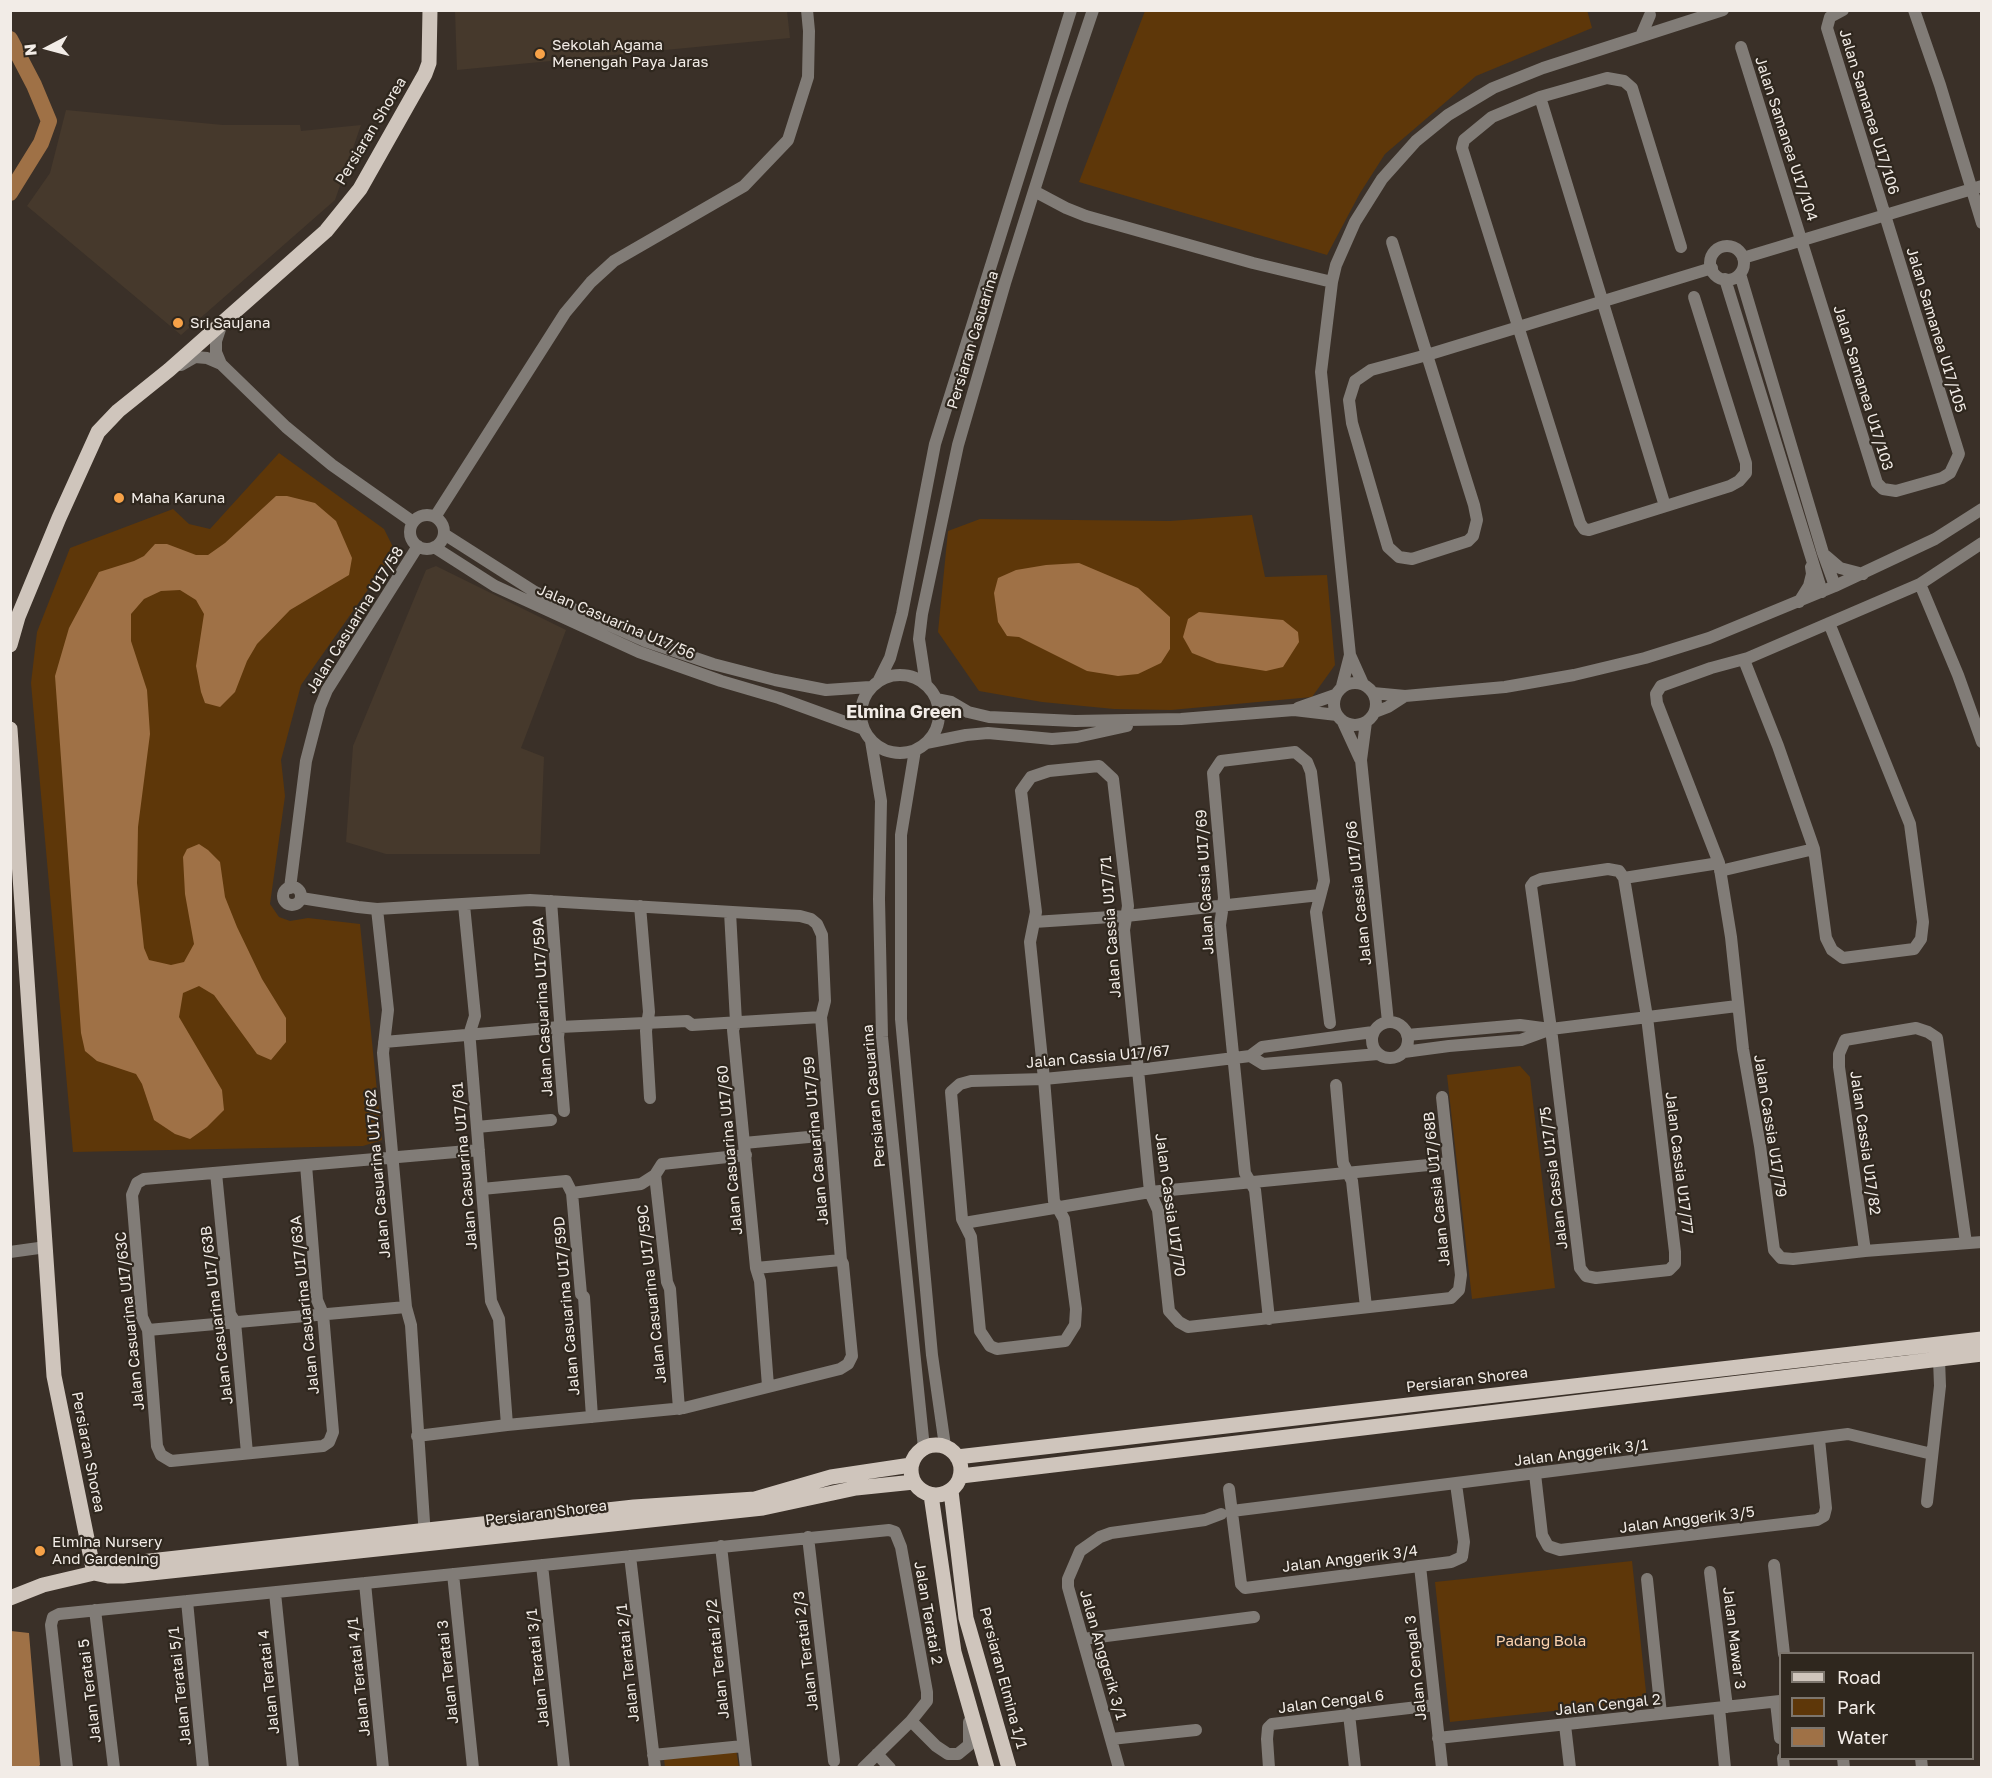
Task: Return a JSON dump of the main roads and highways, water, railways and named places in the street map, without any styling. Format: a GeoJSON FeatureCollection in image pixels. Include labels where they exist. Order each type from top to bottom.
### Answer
{"type":"FeatureCollection","features":[{"type":"Feature","properties":{"kind":"main road","name":"Persiaran Shorea"},"geometry":{"type":"LineString","coordinates":[[10,645],[18,617],[98,432],[118,411],[169,370],[326,231],[360,189],[425,74],[429,63],[430,10]]}},
{"type":"Feature","properties":{"kind":"main road","name":"Persiaran Shorea"},"geometry":{"type":"LineString","coordinates":[[10,729],[54,1376],[94,1573]]}},
{"type":"Feature","properties":{"kind":"main road","name":"Persiaran Shorea"},"geometry":{"type":"LineString","coordinates":[[957,1457],[1981,1340]]}},
{"type":"Feature","properties":{"kind":"main road"},"geometry":{"type":"LineString","coordinates":[[1939,1359],[1950,1350],[1972,1345],[1981,1340]]}},
{"type":"Feature","properties":{"kind":"main road"},"geometry":{"type":"LineString","coordinates":[[1896,1350],[1932,1353],[1939,1359]]}},
{"type":"Feature","properties":{"kind":"main road"},"geometry":{"type":"LineString","coordinates":[[961,1476],[1982,1354]]}},
{"type":"Feature","properties":{"kind":"main road"},"geometry":{"type":"LineString","coordinates":[[931,1445],[945,1446],[957,1457],[961,1476],[951,1491],[941,1495],[931,1495],[921,1490],[914,1482],[911,1465],[918,1452],[924,1448],[931,1445]]}},
{"type":"Feature","properties":{"kind":"main road","name":"Persiaran Shorea"},"geometry":{"type":"LineString","coordinates":[[94,1573],[123,1576],[634,1507],[755,1499],[831,1477],[911,1465]]}},
{"type":"Feature","properties":{"kind":"main road","name":"Persiaran Shorea"},"geometry":{"type":"LineString","coordinates":[[94,1573],[105,1566],[131,1562],[763,1508],[856,1488],[914,1482]]}},
{"type":"Feature","properties":{"kind":"main road","name":"Persiaran Elmina 1/1"},"geometry":{"type":"LineString","coordinates":[[951,1491],[966,1618],[1009,1767]]}},
{"type":"Feature","properties":{"kind":"main road"},"geometry":{"type":"LineString","coordinates":[[931,1495],[954,1652],[987,1767]]}},
{"type":"Feature","properties":{"kind":"main road"},"geometry":{"type":"LineString","coordinates":[[10,1598],[43,1585],[94,1573]]}},
{"type":"Feature","properties":{"kind":"water"},"geometry":{"type":"Polygon","coordinates":[[[276,496],[287,496],[315,503],[336,521],[352,558],[349,575],[290,610],[257,644],[247,661],[235,692],[220,707],[205,703],[201,692],[196,666],[204,614],[196,600],[180,590],[161,591],[144,599],[131,614],[131,641],[147,690],[150,734],[138,827],[137,883],[144,948],[149,960],[171,965],[184,962],[194,944],[185,894],[183,857],[187,849],[199,844],[220,862],[225,897],[237,927],[262,979],[286,1018],[286,1042],[271,1060],[257,1054],[214,995],[199,986],[183,993],[179,1017],[222,1090],[224,1110],[207,1127],[190,1139],[175,1134],[154,1120],[142,1084],[136,1074],[97,1061],[85,1051],[81,1033],[55,676],[69,628],[99,572],[144,556],[155,544],[167,544],[196,555],[208,555],[225,543],[276,496]]]}},
{"type":"Feature","properties":{"kind":"water"},"geometry":{"type":"Polygon","coordinates":[[[1079,563],[1138,588],[1170,617],[1170,649],[1161,663],[1138,674],[1118,676],[1087,671],[1019,637],[1007,636],[998,622],[994,593],[998,578],[1016,570],[1079,563]]]}},
{"type":"Feature","properties":{"kind":"water"},"geometry":{"type":"Polygon","coordinates":[[[1199,612],[1283,620],[1298,632],[1299,642],[1283,667],[1266,671],[1217,663],[1192,653],[1183,637],[1188,619],[1199,612]]]}},
{"type":"Feature","properties":{"kind":"water"},"geometry":{"type":"Polygon","coordinates":[[[11,1631],[29,1633],[40,1765],[38,1767],[11,1767],[11,1631]]]}},
{"type":"Feature","properties":{"kind":"waterway"},"geometry":{"type":"LineString","coordinates":[[10,39],[34,85],[49,121],[41,143],[10,193]]}},
{"type":"Feature","properties":{"kind":"place","name":"Sekolah Agama Menengah Paya Jaras"},"geometry":{"type":"Point","coordinates":[540,54]}},
{"type":"Feature","properties":{"kind":"place","name":"Sri Saujana"},"geometry":{"type":"Point","coordinates":[178,323]}},
{"type":"Feature","properties":{"kind":"place","name":"Maha Karuna"},"geometry":{"type":"Point","coordinates":[119,498]}},
{"type":"Feature","properties":{"kind":"place","name":"Elmina Nursery And Gardening"},"geometry":{"type":"Point","coordinates":[40,1551]}},
{"type":"Feature","properties":{"kind":"district","name":"Elmina Green"},"geometry":{"type":"Point","coordinates":[904,712]}},
{"type":"Feature","properties":{"kind":"park label","name":"Padang Bola"},"geometry":{"type":"Point","coordinates":[1541,1641]}}]}
